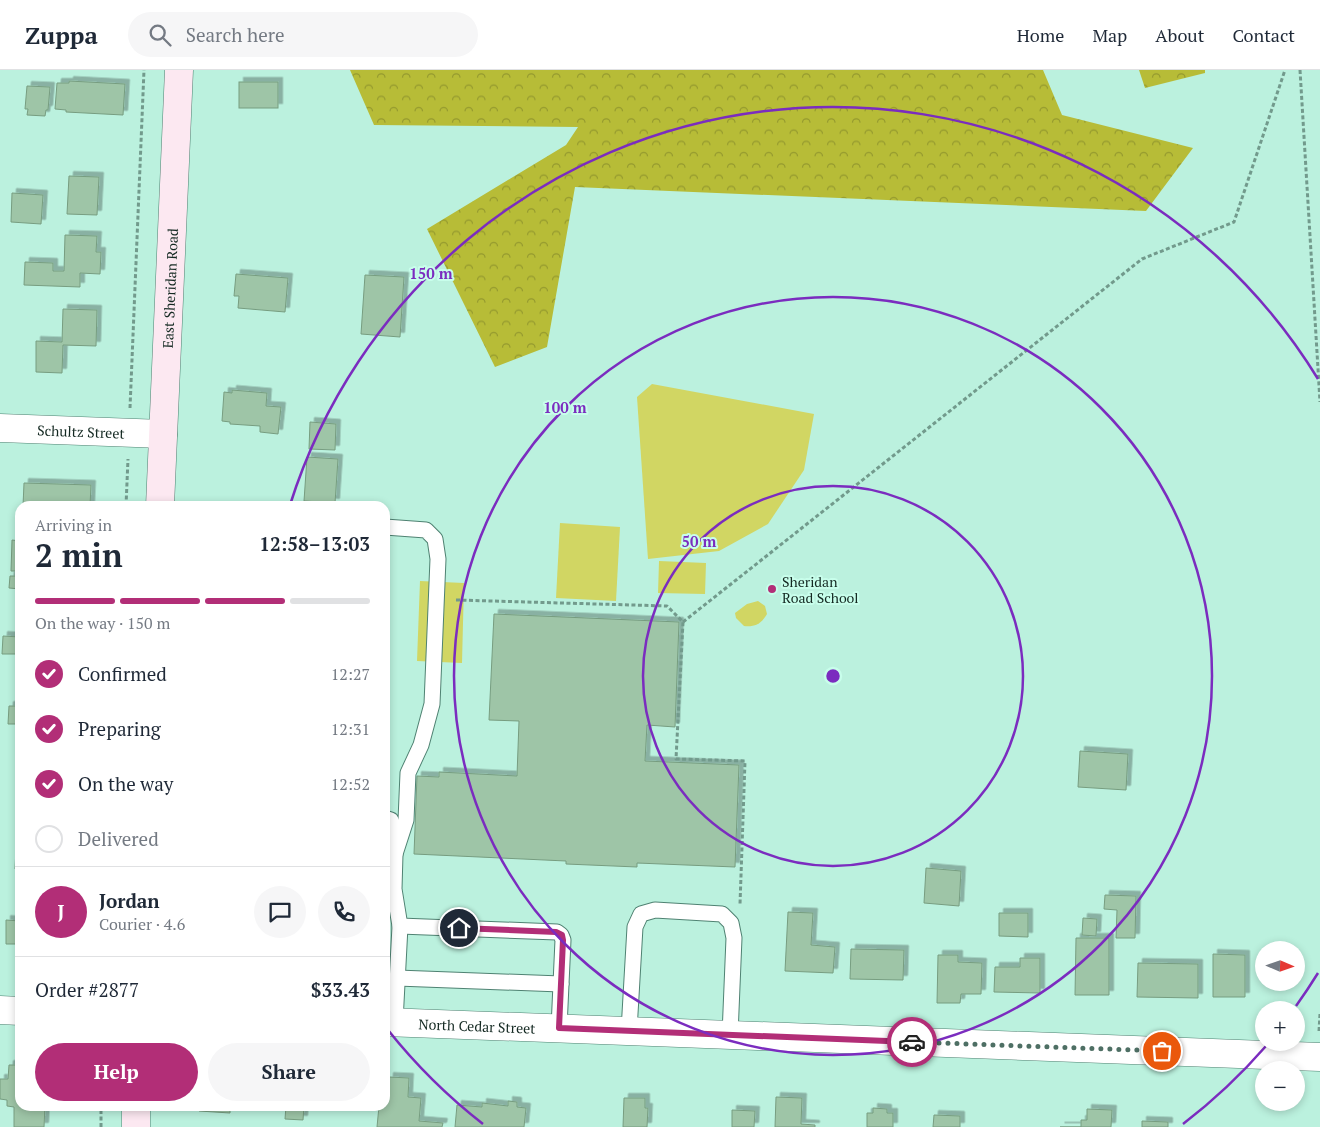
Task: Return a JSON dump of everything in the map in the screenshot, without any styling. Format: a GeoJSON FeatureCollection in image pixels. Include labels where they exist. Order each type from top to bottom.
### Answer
{"type":"FeatureCollection","features":[{"type":"Feature","properties":{"kind":"street","name":"East Sheridan Road"},"geometry":{"type":"LineString","coordinates":[[160,501],[179,70]]}},
{"type":"Feature","properties":{"kind":"street","name":"Schultz Street"},"geometry":{"type":"LineString","coordinates":[[0,428],[163,434]]}},
{"type":"Feature","properties":{"kind":"street"},"geometry":{"type":"LineString","coordinates":[[0,1010],[15,1011]]}},
{"type":"Feature","properties":{"kind":"street","name":"North Cedar Street"},"geometry":{"type":"LineString","coordinates":[[390,1022],[1320,1057]]}},
{"type":"Feature","properties":{"kind":"street"},"geometry":{"type":"LineString","coordinates":[[136,1111],[136,1127]]}},
{"type":"Feature","properties":{"kind":"lane"},"geometry":{"type":"LineString","coordinates":[[390,528],[426,530],[434,539],[438,559],[432,704],[421,745],[408,773],[406,820],[395,854]]}},
{"type":"Feature","properties":{"kind":"lane"},"geometry":{"type":"LineString","coordinates":[[390,820],[394,829],[394,889],[400,926],[397,978],[390,1022]]}},
{"type":"Feature","properties":{"kind":"lane"},"geometry":{"type":"LineString","coordinates":[[629,1031],[635,927],[642,914],[655,910],[722,914],[731,923],[734,938],[730,1035]]}},
{"type":"Feature","properties":{"kind":"lane"},"geometry":{"type":"LineString","coordinates":[[400,926],[556,932],[562,935],[559,1028]]}},
{"type":"Feature","properties":{"kind":"lane"},"geometry":{"type":"LineString","coordinates":[[397,978],[561,984]]}},
{"type":"Feature","properties":{"kind":"path"},"geometry":{"type":"LineString","coordinates":[[126,501],[144,70]]}},
{"type":"Feature","properties":{"kind":"path"},"geometry":{"type":"LineString","coordinates":[[731,923],[740,903],[745,761],[676,759],[683,622],[1142,259],[1234,222],[1285,70]]}},
{"type":"Feature","properties":{"kind":"path"},"geometry":{"type":"LineString","coordinates":[[1300,70],[1320,402]]}},
{"type":"Feature","properties":{"kind":"path"},"geometry":{"type":"LineString","coordinates":[[436,599],[666,606],[683,622]]}},
{"type":"Feature","properties":{"kind":"path"},"geometry":{"type":"LineString","coordinates":[[101,1127],[102,1111]]}},
{"type":"Feature","properties":{"kind":"green space"},"geometry":{"type":"Polygon","coordinates":[[[350,70],[1043,70],[1062,115],[1193,148],[1146,211],[575,187],[547,347],[495,367],[427,229],[566,145],[578,127],[374,125],[350,70]]]}},
{"type":"Feature","properties":{"kind":"green space"},"geometry":{"type":"Polygon","coordinates":[[[1139,70],[1205,70],[1205,73],[1145,88],[1139,70]]]}},
{"type":"Feature","properties":{"kind":"green space"},"geometry":{"type":"Polygon","coordinates":[[[652,384],[814,414],[804,470],[768,524],[719,551],[648,559],[637,397],[652,384]]]}},
{"type":"Feature","properties":{"kind":"green space"},"geometry":{"type":"Polygon","coordinates":[[[560,523],[620,527],[616,601],[556,598],[560,523]]]}},
{"type":"Feature","properties":{"kind":"green space"},"geometry":{"type":"Polygon","coordinates":[[[659,561],[706,563],[705,594],[658,593],[659,561]]]}},
{"type":"Feature","properties":{"kind":"green space"},"geometry":{"type":"Polygon","coordinates":[[[420,581],[464,583],[462,663],[417,661],[420,581]]]}},
{"type":"Feature","properties":{"kind":"green space"},"geometry":{"type":"Polygon","coordinates":[[[758,601],[765,606],[767,614],[757,624],[744,626],[736,618],[735,613],[747,604],[758,601]]]}},
{"type":"Feature","properties":{"kind":"building"},"geometry":{"type":"Polygon","coordinates":[[[69,81],[125,84],[123,115],[66,112],[66,110],[55,109],[57,83],[69,83],[69,81]]]}},
{"type":"Feature","properties":{"kind":"building"},"geometry":{"type":"Polygon","coordinates":[[[239,82],[278,82],[278,108],[239,108],[239,82]]]}},
{"type":"Feature","properties":{"kind":"building"},"geometry":{"type":"Polygon","coordinates":[[[27,86],[50,87],[48,110],[46,110],[45,116],[27,115],[28,109],[25,109],[27,86]]]}},
{"type":"Feature","properties":{"kind":"building"},"geometry":{"type":"Polygon","coordinates":[[[69,176],[99,177],[97,215],[67,214],[69,176]]]}},
{"type":"Feature","properties":{"kind":"building"},"geometry":{"type":"Polygon","coordinates":[[[12,193],[43,195],[41,224],[11,222],[12,193]]]}},
{"type":"Feature","properties":{"kind":"building"},"geometry":{"type":"Polygon","coordinates":[[[65,235],[97,236],[96,252],[101,252],[100,274],[80,273],[80,287],[24,285],[25,262],[53,263],[53,271],[64,271],[65,235]]]}},
{"type":"Feature","properties":{"kind":"building"},"geometry":{"type":"Polygon","coordinates":[[[236,274],[288,278],[285,312],[238,308],[239,296],[234,296],[236,274]]]}},
{"type":"Feature","properties":{"kind":"building"},"geometry":{"type":"Polygon","coordinates":[[[365,275],[404,277],[400,337],[361,334],[365,275]]]}},
{"type":"Feature","properties":{"kind":"building"},"geometry":{"type":"Polygon","coordinates":[[[63,309],[97,310],[96,346],[63,345],[62,373],[36,372],[36,341],[62,342],[63,309]]]}},
{"type":"Feature","properties":{"kind":"building"},"geometry":{"type":"Polygon","coordinates":[[[232,390],[267,393],[266,406],[281,407],[278,434],[260,432],[260,426],[230,424],[230,422],[222,421],[224,392],[232,393],[232,390]]]}},
{"type":"Feature","properties":{"kind":"building"},"geometry":{"type":"Polygon","coordinates":[[[310,422],[336,424],[335,450],[309,449],[310,422]]]}},
{"type":"Feature","properties":{"kind":"building"},"geometry":{"type":"Polygon","coordinates":[[[307,457],[338,459],[335,501],[304,501],[307,457]]]}},
{"type":"Feature","properties":{"kind":"building"},"geometry":{"type":"Polygon","coordinates":[[[24,483],[91,485],[90,501],[23,501],[24,483]]]}},
{"type":"Feature","properties":{"kind":"building"},"geometry":{"type":"Polygon","coordinates":[[[12,540],[15,540],[15,571],[11,571],[12,540]]]}},
{"type":"Feature","properties":{"kind":"building"},"geometry":{"type":"Polygon","coordinates":[[[10,576],[15,576],[15,589],[9,588],[10,576]]]}},
{"type":"Feature","properties":{"kind":"building"},"geometry":{"type":"Polygon","coordinates":[[[494,614],[679,622],[675,727],[647,725],[645,761],[739,765],[735,867],[637,863],[637,867],[566,864],[566,861],[414,854],[417,776],[439,777],[439,772],[517,776],[519,721],[489,720],[494,614]]]}},
{"type":"Feature","properties":{"kind":"building"},"geometry":{"type":"Polygon","coordinates":[[[3,636],[15,637],[15,654],[2,654],[3,636]]]}},
{"type":"Feature","properties":{"kind":"building"},"geometry":{"type":"Polygon","coordinates":[[[9,706],[15,706],[15,724],[8,724],[9,706]]]}},
{"type":"Feature","properties":{"kind":"building"},"geometry":{"type":"Polygon","coordinates":[[[1080,751],[1128,754],[1126,790],[1078,787],[1080,751]]]}},
{"type":"Feature","properties":{"kind":"building"},"geometry":{"type":"Polygon","coordinates":[[[926,868],[961,871],[959,906],[924,903],[926,868]]]}},
{"type":"Feature","properties":{"kind":"building"},"geometry":{"type":"Polygon","coordinates":[[[1105,895],[1136,896],[1135,938],[1116,938],[1117,910],[1104,909],[1105,895]]]}},
{"type":"Feature","properties":{"kind":"building"},"geometry":{"type":"Polygon","coordinates":[[[788,912],[813,913],[811,945],[835,947],[833,973],[785,971],[788,912]]]}},
{"type":"Feature","properties":{"kind":"building"},"geometry":{"type":"Polygon","coordinates":[[[999,913],[1028,913],[1028,937],[999,936],[999,913]]]}},
{"type":"Feature","properties":{"kind":"building"},"geometry":{"type":"Polygon","coordinates":[[[1083,918],[1097,919],[1096,936],[1082,935],[1083,918]]]}},
{"type":"Feature","properties":{"kind":"building"},"geometry":{"type":"Polygon","coordinates":[[[6,920],[15,921],[15,944],[6,944],[6,920]]]}},
{"type":"Feature","properties":{"kind":"building"},"geometry":{"type":"Polygon","coordinates":[[[1076,938],[1109,938],[1109,995],[1075,995],[1076,938]]]}},
{"type":"Feature","properties":{"kind":"building"},"geometry":{"type":"Polygon","coordinates":[[[851,949],[904,950],[903,980],[850,979],[851,949]]]}},
{"type":"Feature","properties":{"kind":"building"},"geometry":{"type":"Polygon","coordinates":[[[1213,954],[1245,955],[1245,997],[1213,997],[1213,954]]]}},
{"type":"Feature","properties":{"kind":"building"},"geometry":{"type":"Polygon","coordinates":[[[938,955],[958,955],[958,962],[982,963],[981,994],[961,994],[960,1003],[937,1003],[938,955]]]}},
{"type":"Feature","properties":{"kind":"building"},"geometry":{"type":"Polygon","coordinates":[[[1020,958],[1040,958],[1040,993],[994,992],[995,967],[1020,967],[1020,958]]]}},
{"type":"Feature","properties":{"kind":"building"},"geometry":{"type":"Polygon","coordinates":[[[1138,963],[1198,964],[1198,998],[1137,997],[1138,963]]]}},
{"type":"Feature","properties":{"kind":"building"},"geometry":{"type":"Polygon","coordinates":[[[9,1065],[15,1065],[15,1111],[45,1111],[44,1127],[14,1127],[14,1107],[7,1106],[7,1100],[0,1099],[0,1079],[8,1079],[9,1065]]]}},
{"type":"Feature","properties":{"kind":"building"},"geometry":{"type":"Polygon","coordinates":[[[390,1077],[409,1078],[408,1097],[421,1098],[419,1121],[443,1123],[442,1127],[377,1127],[379,1111],[390,1111],[390,1077]]]}},
{"type":"Feature","properties":{"kind":"building"},"geometry":{"type":"Polygon","coordinates":[[[776,1097],[802,1098],[801,1124],[815,1125],[815,1127],[775,1127],[776,1097]]]}},
{"type":"Feature","properties":{"kind":"building"},"geometry":{"type":"Polygon","coordinates":[[[624,1098],[645,1098],[645,1108],[648,1108],[647,1127],[623,1127],[624,1098]]]}},
{"type":"Feature","properties":{"kind":"building"},"geometry":{"type":"Polygon","coordinates":[[[508,1101],[517,1102],[517,1107],[526,1108],[524,1127],[455,1127],[457,1105],[482,1107],[482,1103],[508,1106],[508,1101]]]}},
{"type":"Feature","properties":{"kind":"building"},"geometry":{"type":"Polygon","coordinates":[[[873,1108],[887,1109],[887,1113],[893,1113],[893,1127],[867,1127],[867,1113],[873,1113],[873,1108]]]}},
{"type":"Feature","properties":{"kind":"building"},"geometry":{"type":"Polygon","coordinates":[[[1087,1109],[1112,1110],[1111,1127],[1081,1127],[1081,1120],[1087,1120],[1087,1109]]]}},
{"type":"Feature","properties":{"kind":"building"},"geometry":{"type":"Polygon","coordinates":[[[732,1110],[755,1111],[754,1127],[732,1127],[732,1110]]]}},
{"type":"Feature","properties":{"kind":"building"},"geometry":{"type":"Polygon","coordinates":[[[199,1111],[230,1111],[230,1113],[199,1111]]]}},
{"type":"Feature","properties":{"kind":"building"},"geometry":{"type":"Polygon","coordinates":[[[286,1111],[304,1111],[303,1120],[285,1119],[286,1111]]]}},
{"type":"Feature","properties":{"kind":"building"},"geometry":{"type":"Polygon","coordinates":[[[934,1115],[960,1116],[960,1127],[933,1127],[934,1115]]]}},
{"type":"Feature","properties":{"kind":"building"},"geometry":{"type":"Polygon","coordinates":[[[1142,1121],[1168,1122],[1168,1127],[1142,1127],[1142,1121]]]}},
{"type":"Feature","properties":{"kind":"way so far"},"geometry":{"type":"LineString","coordinates":[[912,1042],[1162,1051]]}},
{"type":"Feature","properties":{"kind":"place","name":"Sheridan Road School"},"geometry":{"type":"Point","coordinates":[772,589]}},
{"type":"Feature","properties":{"kind":"route"},"geometry":{"type":"LineString","coordinates":[[459,928],[556,932],[562,935],[559,1028],[912,1042]]}}]}
